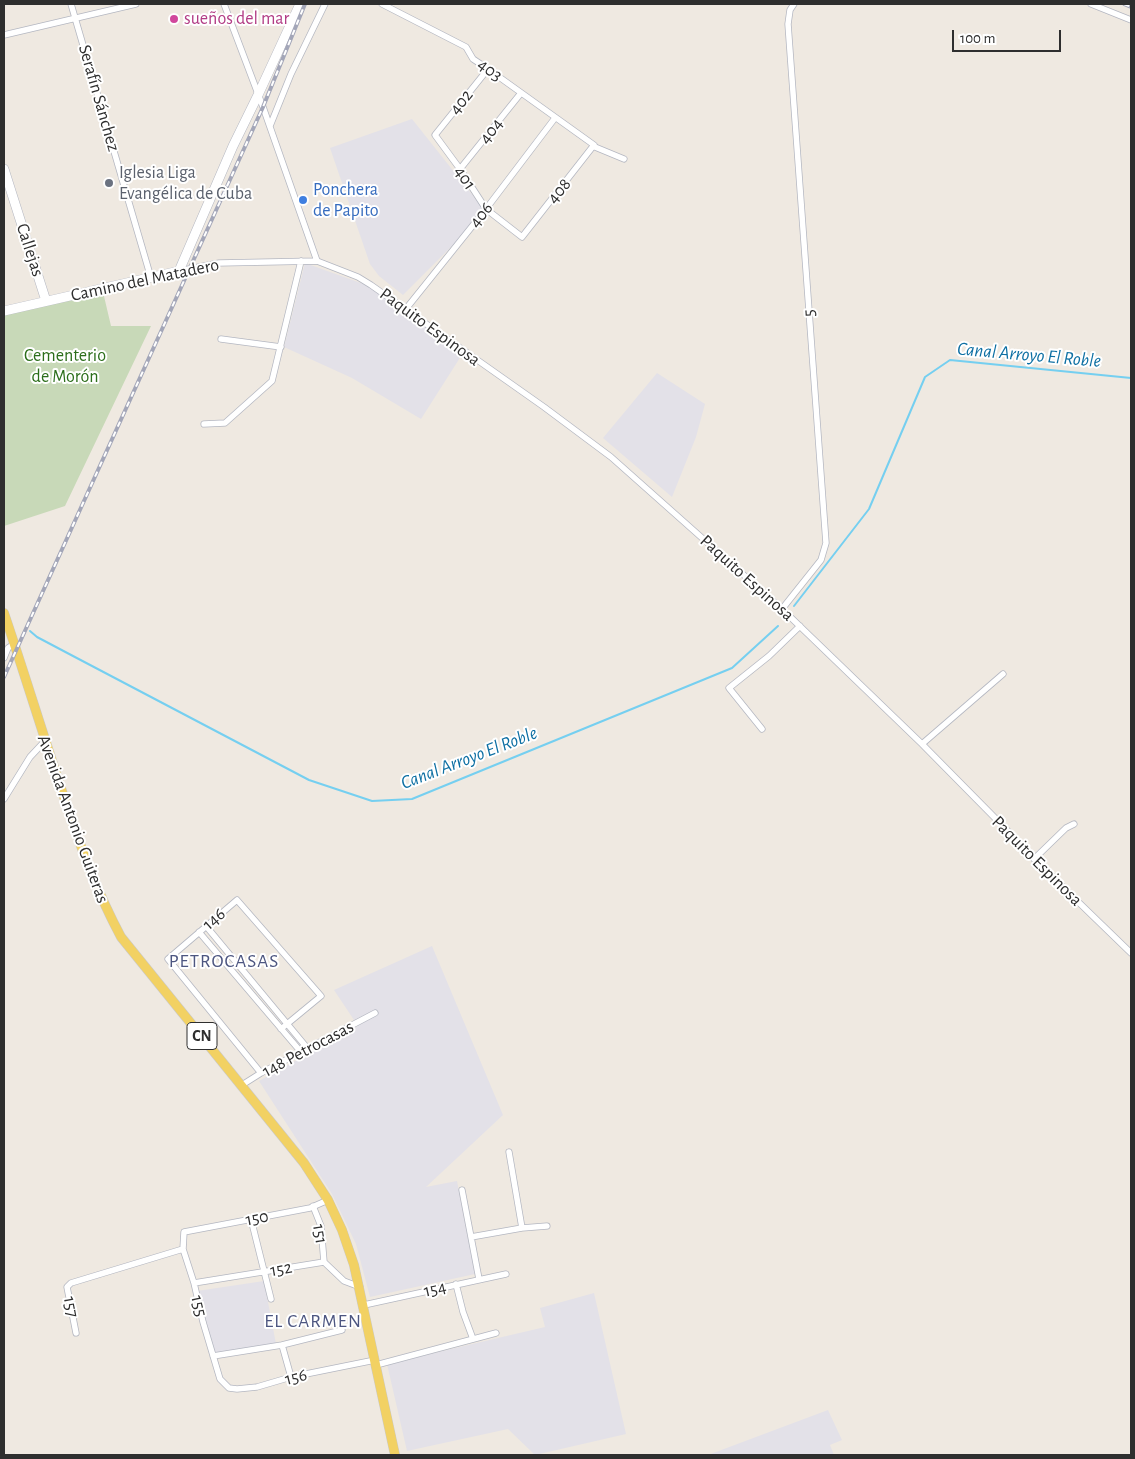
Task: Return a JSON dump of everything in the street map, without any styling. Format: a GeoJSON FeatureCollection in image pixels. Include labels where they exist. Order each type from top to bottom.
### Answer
{"type":"FeatureCollection","features":[{"type":"Feature","properties":{"kind":"main road"},"geometry":{"type":"LineString","coordinates":[[179,271],[233,146],[300,4]]}},
{"type":"Feature","properties":{"kind":"main road","name":"Callejas"},"geometry":{"type":"LineString","coordinates":[[4,169],[46,301]]}},
{"type":"Feature","properties":{"kind":"main road","name":"Camino del Matadero"},"geometry":{"type":"LineString","coordinates":[[4,311],[179,271]]}},
{"type":"Feature","properties":{"kind":"main road","name":"Avenida Antonio Guiteras"},"geometry":{"type":"LineString","coordinates":[[4,613],[90,874],[104,906],[121,937],[304,1163],[328,1200],[342,1230],[360,1287],[395,1455]]}},
{"type":"Feature","properties":{"kind":"street","name":"Serafín Sánchez"},"geometry":{"type":"LineString","coordinates":[[71,4],[151,278]]}},
{"type":"Feature","properties":{"kind":"street"},"geometry":{"type":"LineString","coordinates":[[4,35],[136,4]]}},
{"type":"Feature","properties":{"kind":"street"},"geometry":{"type":"LineString","coordinates":[[224,4],[270,126],[317,261]]}},
{"type":"Feature","properties":{"kind":"street"},"geometry":{"type":"LineString","coordinates":[[270,126],[291,74],[325,4]]}},
{"type":"Feature","properties":{"kind":"street","name":"403"},"geometry":{"type":"LineString","coordinates":[[382,4],[466,47],[473,59],[594,146],[624,159]]}},
{"type":"Feature","properties":{"kind":"street","name":"5"},"geometry":{"type":"LineString","coordinates":[[782,609],[821,560],[826,543],[788,24],[790,10],[794,4]]}},
{"type":"Feature","properties":{"kind":"street"},"geometry":{"type":"LineString","coordinates":[[1091,4],[1131,20]]}},
{"type":"Feature","properties":{"kind":"street","name":"402"},"geometry":{"type":"LineString","coordinates":[[435,135],[488,69]]}},
{"type":"Feature","properties":{"kind":"street","name":"404"},"geometry":{"type":"LineString","coordinates":[[460,170],[521,93]]}},
{"type":"Feature","properties":{"kind":"street","name":"406"},"geometry":{"type":"LineString","coordinates":[[405,310],[486,209],[555,118]]}},
{"type":"Feature","properties":{"kind":"street","name":"401"},"geometry":{"type":"LineString","coordinates":[[435,135],[486,209],[522,237]]}},
{"type":"Feature","properties":{"kind":"street","name":"408"},"geometry":{"type":"LineString","coordinates":[[522,237],[594,146]]}},
{"type":"Feature","properties":{"kind":"street"},"geometry":{"type":"LineString","coordinates":[[204,424],[225,423],[272,381],[301,261]]}},
{"type":"Feature","properties":{"kind":"street","name":"Paquito Espinosa"},"geometry":{"type":"LineString","coordinates":[[317,261],[358,277],[390,297],[405,310],[544,407],[611,457],[800,626],[922,744],[1034,859],[1131,952]]}},
{"type":"Feature","properties":{"kind":"street","name":"Camino del Matadero"},"geometry":{"type":"LineString","coordinates":[[179,271],[219,263],[317,261]]}},
{"type":"Feature","properties":{"kind":"street"},"geometry":{"type":"LineString","coordinates":[[221,339],[281,347]]}},
{"type":"Feature","properties":{"kind":"street"},"geometry":{"type":"LineString","coordinates":[[762,729],[729,688],[769,656],[800,626]]}},
{"type":"Feature","properties":{"kind":"street"},"geometry":{"type":"LineString","coordinates":[[4,658],[8,648],[14,644]]}},
{"type":"Feature","properties":{"kind":"street"},"geometry":{"type":"LineString","coordinates":[[922,744],[1003,674]]}},
{"type":"Feature","properties":{"kind":"street"},"geometry":{"type":"LineString","coordinates":[[4,799],[30,757],[45,741]]}},
{"type":"Feature","properties":{"kind":"street"},"geometry":{"type":"LineString","coordinates":[[1034,859],[1066,828],[1074,824]]}},
{"type":"Feature","properties":{"kind":"street","name":"146"},"geometry":{"type":"LineString","coordinates":[[261,1073],[168,959],[237,900],[321,996],[288,1023]]}},
{"type":"Feature","properties":{"kind":"street"},"geometry":{"type":"LineString","coordinates":[[206,926],[308,1048]]}},
{"type":"Feature","properties":{"kind":"street"},"geometry":{"type":"LineString","coordinates":[[199,932],[301,1052]]}},
{"type":"Feature","properties":{"kind":"street","name":"148 Petrocasas"},"geometry":{"type":"LineString","coordinates":[[242,1085],[261,1073],[375,1013]]}},
{"type":"Feature","properties":{"kind":"street"},"geometry":{"type":"LineString","coordinates":[[281,1029],[288,1023]]}},
{"type":"Feature","properties":{"kind":"street"},"geometry":{"type":"LineString","coordinates":[[508,1152],[522,1228]]}},
{"type":"Feature","properties":{"kind":"street"},"geometry":{"type":"LineString","coordinates":[[462,1190],[479,1280]]}},
{"type":"Feature","properties":{"kind":"street","name":"150"},"geometry":{"type":"LineString","coordinates":[[184,1232],[251,1220],[313,1206],[328,1200]]}},
{"type":"Feature","properties":{"kind":"street","name":"151"},"geometry":{"type":"LineString","coordinates":[[313,1206],[321,1226],[324,1262]]}},
{"type":"Feature","properties":{"kind":"street"},"geometry":{"type":"LineString","coordinates":[[251,1220],[271,1299]]}},
{"type":"Feature","properties":{"kind":"street"},"geometry":{"type":"LineString","coordinates":[[471,1238],[522,1228],[548,1226]]}},
{"type":"Feature","properties":{"kind":"street","name":"155"},"geometry":{"type":"LineString","coordinates":[[184,1232],[183,1249],[220,1379]]}},
{"type":"Feature","properties":{"kind":"street","name":"157"},"geometry":{"type":"LineString","coordinates":[[76,1333],[67,1288],[71,1282],[183,1249]]}},
{"type":"Feature","properties":{"kind":"street"},"geometry":{"type":"LineString","coordinates":[[324,1262],[344,1282],[360,1287]]}},
{"type":"Feature","properties":{"kind":"street","name":"152"},"geometry":{"type":"LineString","coordinates":[[194,1283],[324,1262]]}},
{"type":"Feature","properties":{"kind":"street","name":"154"},"geometry":{"type":"LineString","coordinates":[[364,1305],[506,1274]]}},
{"type":"Feature","properties":{"kind":"street"},"geometry":{"type":"LineString","coordinates":[[456,1284],[463,1312],[473,1339]]}},
{"type":"Feature","properties":{"kind":"street"},"geometry":{"type":"LineString","coordinates":[[213,1356],[282,1345],[342,1330]]}},
{"type":"Feature","properties":{"kind":"street","name":"156"},"geometry":{"type":"LineString","coordinates":[[220,1379],[229,1388],[258,1387],[291,1378],[375,1362],[496,1334]]}},
{"type":"Feature","properties":{"kind":"street"},"geometry":{"type":"LineString","coordinates":[[282,1345],[291,1378]]}},
{"type":"Feature","properties":{"kind":"shaded area"},"geometry":{"type":"Polygon","coordinates":[[[412,119],[486,212],[403,295],[379,276],[370,264],[330,148],[412,119]]]}},
{"type":"Feature","properties":{"kind":"shaded area"},"geometry":{"type":"Polygon","coordinates":[[[305,263],[372,287],[463,353],[421,419],[352,378],[284,347],[305,263]]]}},
{"type":"Feature","properties":{"kind":"shaded area"},"geometry":{"type":"Polygon","coordinates":[[[657,373],[705,404],[696,437],[672,497],[603,438],[657,373]]]}},
{"type":"Feature","properties":{"kind":"shaded area"},"geometry":{"type":"Polygon","coordinates":[[[432,946],[503,1115],[426,1187],[457,1181],[475,1274],[370,1297],[356,1244],[332,1194],[259,1081],[358,1026],[334,990],[432,946]]]}},
{"type":"Feature","properties":{"kind":"shaded area"},"geometry":{"type":"Polygon","coordinates":[[[264,1281],[276,1344],[214,1354],[197,1291],[264,1281]]]}},
{"type":"Feature","properties":{"kind":"shaded area"},"geometry":{"type":"Polygon","coordinates":[[[594,1293],[626,1434],[535,1455],[508,1429],[407,1451],[387,1364],[545,1327],[540,1308],[594,1293]]]}},
{"type":"Feature","properties":{"kind":"shaded area"},"geometry":{"type":"Polygon","coordinates":[[[828,1410],[842,1440],[830,1445],[834,1455],[708,1455],[828,1410]]]}},
{"type":"Feature","properties":{"kind":"green space","name":"Cementerio de Morón"},"geometry":{"type":"Polygon","coordinates":[[[103,292],[111,326],[151,326],[65,506],[4,526],[4,315],[103,292]]]}},
{"type":"Feature","properties":{"kind":"waterway","name":"Canal Arroyo El Roble"},"geometry":{"type":"LineString","coordinates":[[794,606],[869,509],[925,377],[950,360],[1131,378]]}},
{"type":"Feature","properties":{"kind":"waterway","name":"Canal Arroyo El Roble"},"geometry":{"type":"LineString","coordinates":[[30,631],[37,637],[309,780],[372,801],[412,799],[732,668],[778,626]]}},
{"type":"Feature","properties":{"kind":"railway"},"geometry":{"type":"LineString","coordinates":[[4,677],[263,107],[305,4]]}},
{"type":"Feature","properties":{"kind":"railway"},"geometry":{"type":"LineString","coordinates":[[1124,4],[1131,7]]}},
{"type":"Feature","properties":{"kind":"place","name":"sueños del mar"},"geometry":{"type":"Point","coordinates":[174,19]}},
{"type":"Feature","properties":{"kind":"place","name":"Iglesia Liga Evangélica de Cuba"},"geometry":{"type":"Point","coordinates":[109,183]}},
{"type":"Feature","properties":{"kind":"place","name":"Ponchera de Papito"},"geometry":{"type":"Point","coordinates":[303,200]}},
{"type":"Feature","properties":{"kind":"district","name":"PETROCASAS"},"geometry":{"type":"Point","coordinates":[224,961]}},
{"type":"Feature","properties":{"kind":"district","name":"EL CARMEN"},"geometry":{"type":"Point","coordinates":[313,1321]}}]}
